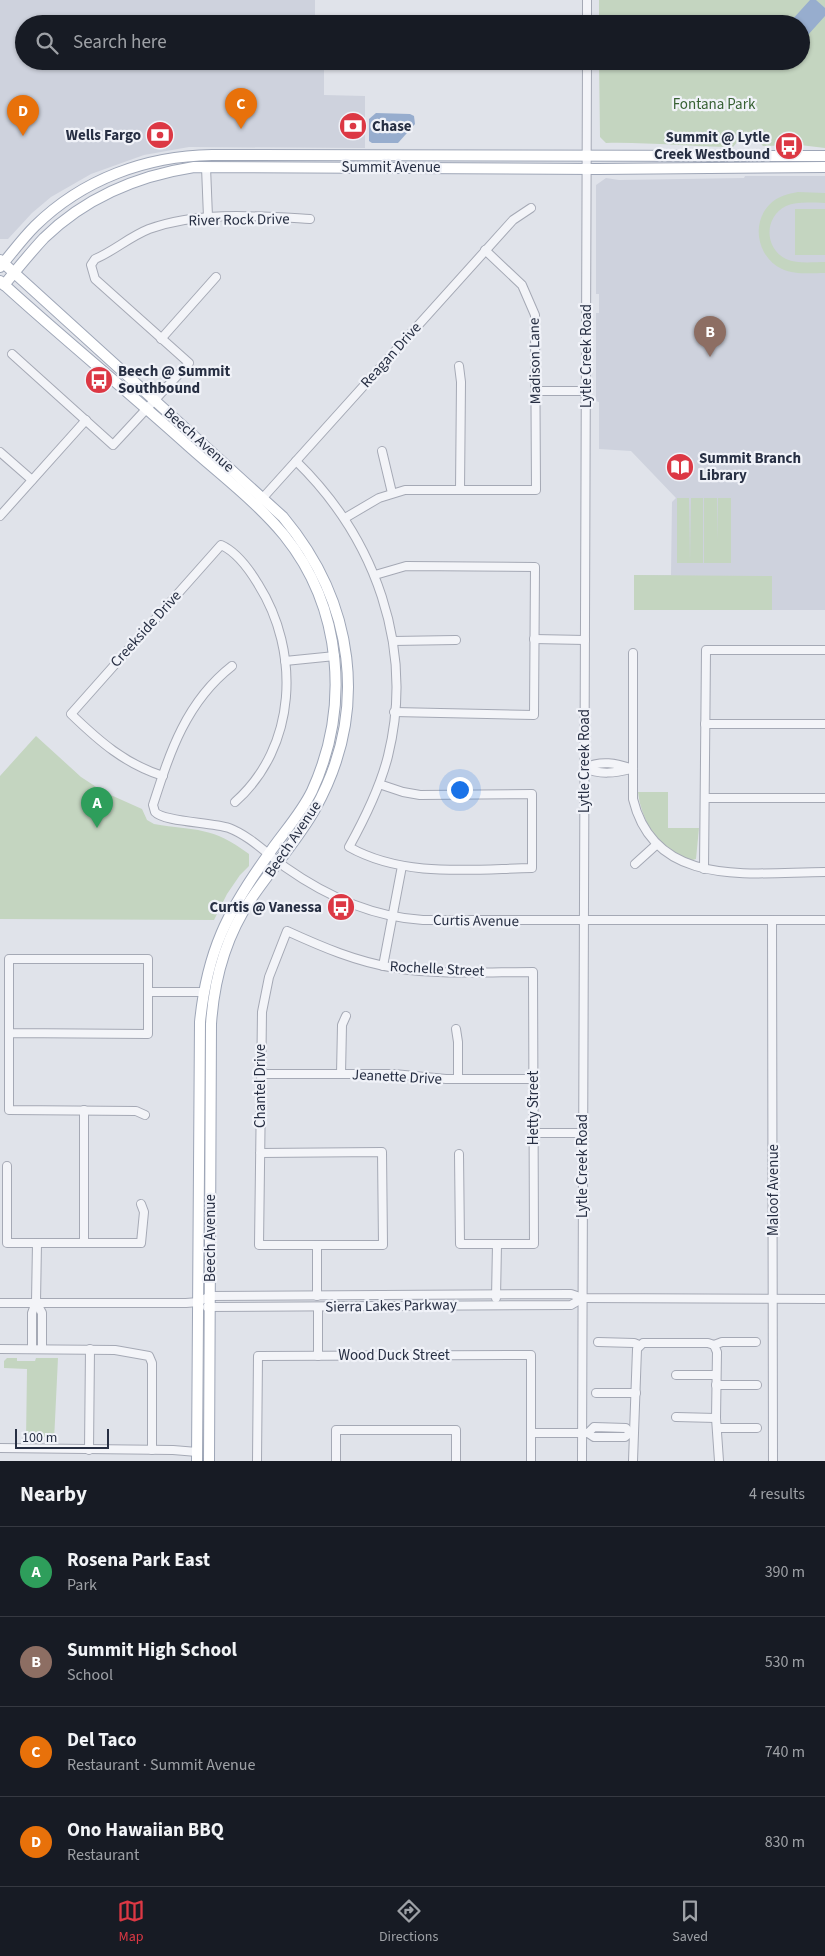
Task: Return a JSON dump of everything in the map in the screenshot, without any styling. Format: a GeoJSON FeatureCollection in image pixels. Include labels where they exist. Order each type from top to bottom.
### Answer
{"type":"FeatureCollection","features":[{"type":"Feature","properties":{"kind":"main road","name":"Summit Avenue"},"geometry":{"type":"LineString","coordinates":[[1,263],[35,226],[78,192],[115,173],[167,158],[212,155],[411,157],[587,155],[825,156]]}},
{"type":"Feature","properties":{"kind":"main road","name":"Summit Avenue"},"geometry":{"type":"LineString","coordinates":[[1,285],[56,227],[102,195],[147,177],[206,167],[587,169],[825,167]]}},
{"type":"Feature","properties":{"kind":"main road","name":"Beech Avenue"},"geometry":{"type":"LineString","coordinates":[[1,263],[264,498],[299,536],[324,578],[335,604],[342,632],[348,673],[346,720],[333,770],[314,810],[240,918],[229,941],[214,992],[211,1024],[209,1461]]}},
{"type":"Feature","properties":{"kind":"main road","name":"Beech Avenue"},"geometry":{"type":"LineString","coordinates":[[1,285],[256,506],[284,536],[314,584],[323,606],[335,656],[336,702],[332,730],[322,766],[304,805],[268,854],[227,918],[216,943],[203,992],[200,1022],[197,1457]]}},
{"type":"Feature","properties":{"kind":"street"},"geometry":{"type":"LineString","coordinates":[[587,0],[587,15]]}},
{"type":"Feature","properties":{"kind":"street","name":"Lytle Creek Road"},"geometry":{"type":"LineString","coordinates":[[582,1461],[585,1433],[582,1133],[587,70]]}},
{"type":"Feature","properties":{"kind":"street"},"geometry":{"type":"LineString","coordinates":[[206,167],[208,217]]}},
{"type":"Feature","properties":{"kind":"street","name":"Reagan Drive"},"geometry":{"type":"LineString","coordinates":[[256,506],[485,250],[513,220],[531,208]]}},
{"type":"Feature","properties":{"kind":"street","name":"River Rock Drive"},"geometry":{"type":"LineString","coordinates":[[161,339],[107,292],[95,279],[91,265],[95,259],[136,235],[160,225],[208,217],[310,219]]}},
{"type":"Feature","properties":{"kind":"street","name":"Madison Lane"},"geometry":{"type":"LineString","coordinates":[[460,490],[536,490],[536,327],[533,306],[517,279],[485,250]]}},
{"type":"Feature","properties":{"kind":"street"},"geometry":{"type":"LineString","coordinates":[[12,354],[113,445],[189,363],[161,339],[216,277]]}},
{"type":"Feature","properties":{"kind":"street"},"geometry":{"type":"LineString","coordinates":[[345,518],[366,504],[392,493],[405,490],[460,490],[461,382],[459,366]]}},
{"type":"Feature","properties":{"kind":"street"},"geometry":{"type":"LineString","coordinates":[[536,391],[586,391]]}},
{"type":"Feature","properties":{"kind":"street"},"geometry":{"type":"LineString","coordinates":[[0,516],[86,420]]}},
{"type":"Feature","properties":{"kind":"street"},"geometry":{"type":"LineString","coordinates":[[382,451],[392,493]]}},
{"type":"Feature","properties":{"kind":"street"},"geometry":{"type":"LineString","coordinates":[[0,452],[32,480]]}},
{"type":"Feature","properties":{"kind":"street"},"geometry":{"type":"LineString","coordinates":[[296,461],[318,482],[345,518],[375,575],[386,606],[393,640],[396,683],[390,744],[379,784],[349,847],[379,860],[402,866],[442,869],[532,868],[532,794],[420,795],[403,792],[379,784]]}},
{"type":"Feature","properties":{"kind":"street","name":"Creekside Drive"},"geometry":{"type":"LineString","coordinates":[[163,776],[118,755],[71,714],[221,545],[230,550],[243,564],[260,588],[277,626],[285,661]]}},
{"type":"Feature","properties":{"kind":"street"},"geometry":{"type":"LineString","coordinates":[[375,575],[406,566],[535,566],[534,715],[394,712]]}},
{"type":"Feature","properties":{"kind":"street"},"geometry":{"type":"LineString","coordinates":[[534,639],[585,640]]}},
{"type":"Feature","properties":{"kind":"street"},"geometry":{"type":"LineString","coordinates":[[393,640],[456,640]]}},
{"type":"Feature","properties":{"kind":"street"},"geometry":{"type":"LineString","coordinates":[[704,869],[706,650],[825,650]]}},
{"type":"Feature","properties":{"kind":"street"},"geometry":{"type":"LineString","coordinates":[[634,653],[632,769],[636,809],[646,831],[656,845],[685,864],[704,869],[727,872],[825,872]]}},
{"type":"Feature","properties":{"kind":"street"},"geometry":{"type":"LineString","coordinates":[[235,802],[256,781],[274,748],[285,704],[285,661],[335,656]]}},
{"type":"Feature","properties":{"kind":"street"},"geometry":{"type":"LineString","coordinates":[[163,776],[177,735],[192,709],[213,684],[232,666]]}},
{"type":"Feature","properties":{"kind":"street"},"geometry":{"type":"LineString","coordinates":[[706,724],[825,724]]}},
{"type":"Feature","properties":{"kind":"street"},"geometry":{"type":"LineString","coordinates":[[584,768],[594,772],[617,772],[632,769]]}},
{"type":"Feature","properties":{"kind":"street","name":"Curtis Avenue"},"geometry":{"type":"LineString","coordinates":[[163,776],[154,805],[155,812],[164,818],[205,822],[231,829],[331,895],[361,908],[392,916],[431,920],[825,920]]}},
{"type":"Feature","properties":{"kind":"street"},"geometry":{"type":"LineString","coordinates":[[705,798],[825,798]]}},
{"type":"Feature","properties":{"kind":"street"},"geometry":{"type":"LineString","coordinates":[[636,864],[656,845]]}},
{"type":"Feature","properties":{"kind":"street"},"geometry":{"type":"LineString","coordinates":[[383,966],[402,866]]}},
{"type":"Feature","properties":{"kind":"street","name":"Maloof Avenue"},"geometry":{"type":"LineString","coordinates":[[772,920],[773,1461]]}},
{"type":"Feature","properties":{"kind":"street","name":"Rochelle Street"},"geometry":{"type":"LineString","coordinates":[[287,931],[335,952],[383,966],[425,971],[533,972]]}},
{"type":"Feature","properties":{"kind":"street","name":"Chantel Drive"},"geometry":{"type":"LineString","coordinates":[[287,931],[276,956],[264,994],[261,1026],[259,1245],[317,1245]]}},
{"type":"Feature","properties":{"kind":"street"},"geometry":{"type":"LineString","coordinates":[[9,1033],[148,1034],[148,959],[9,959],[9,1033],[9,1110],[136,1111],[145,1115]]}},
{"type":"Feature","properties":{"kind":"street","name":"Hetty Street"},"geometry":{"type":"LineString","coordinates":[[497,1244],[534,1244],[533,972]]}},
{"type":"Feature","properties":{"kind":"street"},"geometry":{"type":"LineString","coordinates":[[148,992],[203,992]]}},
{"type":"Feature","properties":{"kind":"street"},"geometry":{"type":"LineString","coordinates":[[341,1074],[342,1025],[346,1016]]}},
{"type":"Feature","properties":{"kind":"street"},"geometry":{"type":"LineString","coordinates":[[456,1029],[458,1079]]}},
{"type":"Feature","properties":{"kind":"street","name":"Jeanette Drive"},"geometry":{"type":"LineString","coordinates":[[260,1074],[394,1074],[458,1079],[533,1079]]}},
{"type":"Feature","properties":{"kind":"street"},"geometry":{"type":"LineString","coordinates":[[84,1110],[84,1243]]}},
{"type":"Feature","properties":{"kind":"street"},"geometry":{"type":"LineString","coordinates":[[533,1133],[582,1133]]}},
{"type":"Feature","properties":{"kind":"street"},"geometry":{"type":"LineString","coordinates":[[260,1153],[382,1152],[383,1245],[317,1245],[317,1296]]}},
{"type":"Feature","properties":{"kind":"street"},"geometry":{"type":"LineString","coordinates":[[459,1154],[460,1244],[497,1244],[496,1305]]}},
{"type":"Feature","properties":{"kind":"street"},"geometry":{"type":"LineString","coordinates":[[7,1166],[7,1243],[141,1243],[144,1212],[141,1204]]}},
{"type":"Feature","properties":{"kind":"street"},"geometry":{"type":"LineString","coordinates":[[32,1349],[32,1313],[36,1302],[37,1243]]}},
{"type":"Feature","properties":{"kind":"street","name":"Sierra Lakes Parkway"},"geometry":{"type":"LineString","coordinates":[[0,1303],[198,1302],[210,1296],[496,1294],[571,1294],[583,1298],[825,1299]]}},
{"type":"Feature","properties":{"kind":"street","name":"Sierra Lakes Parkway"},"geometry":{"type":"LineString","coordinates":[[198,1302],[209,1308],[571,1305],[583,1298]]}},
{"type":"Feature","properties":{"kind":"street"},"geometry":{"type":"LineString","coordinates":[[36,1302],[42,1313],[42,1349]]}},
{"type":"Feature","properties":{"kind":"street"},"geometry":{"type":"LineString","coordinates":[[318,1307],[318,1356]]}},
{"type":"Feature","properties":{"kind":"street"},"geometry":{"type":"LineString","coordinates":[[598,1342],[641,1344],[708,1343],[716,1349]]}},
{"type":"Feature","properties":{"kind":"street"},"geometry":{"type":"LineString","coordinates":[[719,1461],[716,1418],[716,1349],[722,1342],[756,1342]]}},
{"type":"Feature","properties":{"kind":"street"},"geometry":{"type":"LineString","coordinates":[[633,1461],[632,1433],[641,1344]]}},
{"type":"Feature","properties":{"kind":"street"},"geometry":{"type":"LineString","coordinates":[[0,1349],[115,1350],[149,1356],[152,1363],[152,1450]]}},
{"type":"Feature","properties":{"kind":"street"},"geometry":{"type":"LineString","coordinates":[[89,1450],[90,1349]]}},
{"type":"Feature","properties":{"kind":"street","name":"Wood Duck Street"},"geometry":{"type":"LineString","coordinates":[[256,1461],[258,1356],[531,1355],[531,1433]]}},
{"type":"Feature","properties":{"kind":"street"},"geometry":{"type":"LineString","coordinates":[[676,1375],[716,1375]]}},
{"type":"Feature","properties":{"kind":"street"},"geometry":{"type":"LineString","coordinates":[[716,1385],[757,1385]]}},
{"type":"Feature","properties":{"kind":"street"},"geometry":{"type":"LineString","coordinates":[[596,1393],[636,1393]]}},
{"type":"Feature","properties":{"kind":"street"},"geometry":{"type":"LineString","coordinates":[[676,1417],[716,1418]]}},
{"type":"Feature","properties":{"kind":"street"},"geometry":{"type":"LineString","coordinates":[[717,1428],[757,1428]]}},
{"type":"Feature","properties":{"kind":"street"},"geometry":{"type":"LineString","coordinates":[[336,1461],[336,1430],[456,1430],[456,1461]]}},
{"type":"Feature","properties":{"kind":"street"},"geometry":{"type":"LineString","coordinates":[[531,1461],[531,1433],[585,1433],[594,1437],[625,1437],[632,1433]]}},
{"type":"Feature","properties":{"kind":"street"},"geometry":{"type":"LineString","coordinates":[[0,1448],[173,1450],[197,1457]]}},
{"type":"Feature","properties":{"kind":"shaded area"},"geometry":{"type":"Polygon","coordinates":[[[0,0],[315,0],[315,15],[15,15],[15,70],[324,70],[324,95],[365,96],[365,148],[189,147],[144,155],[91,174],[51,197],[32,213],[8,239],[0,239],[0,0]]]}},
{"type":"Feature","properties":{"kind":"shaded area"},"geometry":{"type":"Polygon","coordinates":[[[745,176],[825,176],[825,610],[634,610],[634,575],[671,575],[672,502],[676,498],[631,451],[599,449],[599,402],[596,401],[596,313],[599,313],[599,294],[596,294],[596,185],[606,178],[619,180],[744,178],[745,176]]]}},
{"type":"Feature","properties":{"kind":"green space","name":"Fontana Park"},"geometry":{"type":"Polygon","coordinates":[[[599,0],[825,0],[825,148],[800,145],[763,146],[755,138],[738,141],[733,147],[606,143],[600,137],[599,70],[810,70],[810,15],[599,15],[599,0]]]}},
{"type":"Feature","properties":{"kind":"green space"},"geometry":{"type":"Polygon","coordinates":[[[798,192],[825,193],[825,203],[800,203],[786,206],[774,217],[770,232],[771,240],[779,254],[790,261],[825,262],[825,273],[798,273],[782,269],[767,257],[759,240],[760,221],[770,204],[776,199],[798,192]]]}},
{"type":"Feature","properties":{"kind":"green space"},"geometry":{"type":"Polygon","coordinates":[[[795,209],[825,209],[825,255],[795,255],[795,209]]]}},
{"type":"Feature","properties":{"kind":"green space"},"geometry":{"type":"Polygon","coordinates":[[[677,498],[689,498],[690,563],[677,563],[677,498]]]}},
{"type":"Feature","properties":{"kind":"green space"},"geometry":{"type":"Polygon","coordinates":[[[691,498],[703,498],[703,563],[690,563],[691,498]]]}},
{"type":"Feature","properties":{"kind":"green space"},"geometry":{"type":"Polygon","coordinates":[[[704,498],[717,498],[717,542],[718,498],[731,498],[731,563],[704,563],[704,498]]]}},
{"type":"Feature","properties":{"kind":"green space"},"geometry":{"type":"Polygon","coordinates":[[[634,575],[772,576],[772,610],[634,610],[634,575]]]}},
{"type":"Feature","properties":{"kind":"green space"},"geometry":{"type":"Polygon","coordinates":[[[36,736],[81,777],[104,792],[142,809],[147,820],[154,824],[214,834],[249,854],[249,866],[240,875],[227,894],[214,920],[0,919],[0,776],[36,736]]]}},
{"type":"Feature","properties":{"kind":"green space"},"geometry":{"type":"Polygon","coordinates":[[[638,792],[668,792],[668,828],[699,828],[696,859],[689,860],[678,855],[662,843],[646,820],[638,792]]]}},
{"type":"Feature","properties":{"kind":"green space"},"geometry":{"type":"Polygon","coordinates":[[[7,1358],[17,1358],[17,1361],[35,1361],[36,1358],[58,1358],[54,1441],[50,1441],[50,1437],[31,1437],[31,1441],[26,1441],[27,1369],[4,1368],[4,1361],[7,1358]]]}},
{"type":"Feature","properties":{"kind":"water"},"geometry":{"type":"Polygon","coordinates":[[[810,0],[816,0],[825,8],[825,16],[810,33],[810,15],[796,15],[810,0]]]}},
{"type":"Feature","properties":{"kind":"water"},"geometry":{"type":"Polygon","coordinates":[[[376,113],[410,114],[414,116],[415,124],[398,143],[372,143],[369,141],[369,119],[376,113]]]}},
{"type":"Feature","properties":{"kind":"place","name":"Chase"},"geometry":{"type":"Point","coordinates":[353,126]}},
{"type":"Feature","properties":{"kind":"place","name":"Del Taco"},"geometry":{"type":"Point","coordinates":[241,129]}},
{"type":"Feature","properties":{"kind":"place","name":"Wells Fargo"},"geometry":{"type":"Point","coordinates":[160,135]}},
{"type":"Feature","properties":{"kind":"place","name":"Ono Hawaiian BBQ"},"geometry":{"type":"Point","coordinates":[23,136]}},
{"type":"Feature","properties":{"kind":"place","name":"Summit @ Lytle Creek Westbound"},"geometry":{"type":"Point","coordinates":[789,146]}},
{"type":"Feature","properties":{"kind":"place","name":"Summit High School"},"geometry":{"type":"Point","coordinates":[710,357]}},
{"type":"Feature","properties":{"kind":"place","name":"Beech @ Summit Southbound"},"geometry":{"type":"Point","coordinates":[99,380]}},
{"type":"Feature","properties":{"kind":"place","name":"Summit Branch Library"},"geometry":{"type":"Point","coordinates":[680,467]}},
{"type":"Feature","properties":{"kind":"place","name":"Rosena Park East"},"geometry":{"type":"Point","coordinates":[97,828]}},
{"type":"Feature","properties":{"kind":"place","name":"Curtis @ Vanessa"},"geometry":{"type":"Point","coordinates":[341,907]}}]}
